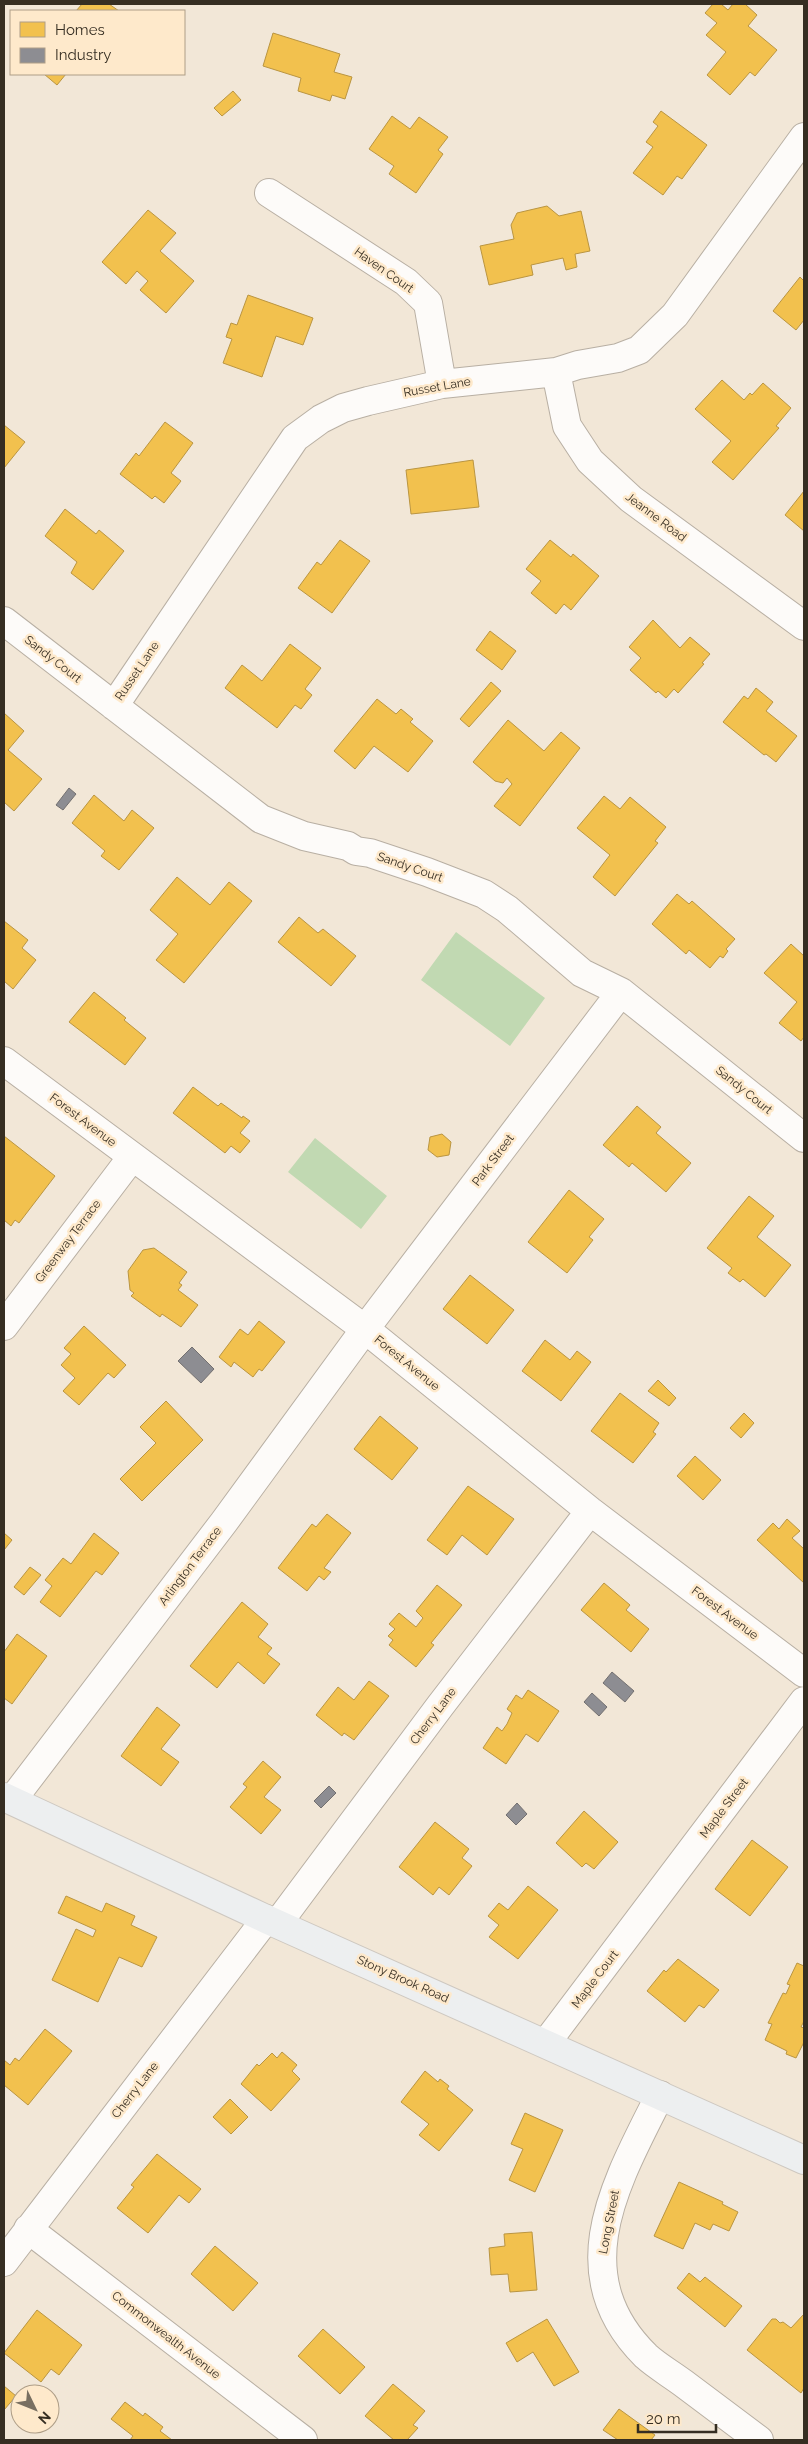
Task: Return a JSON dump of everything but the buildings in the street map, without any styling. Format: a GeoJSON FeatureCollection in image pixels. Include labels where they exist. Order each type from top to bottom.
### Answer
{"type":"FeatureCollection","features":[{"type":"Feature","properties":{"kind":"main road","name":"Stony Brook Road"},"geometry":{"type":"LineString","coordinates":[[8,1799],[272,1921],[804,2160]]}},
{"type":"Feature","properties":{"kind":"street","name":"Russet Lane"},"geometry":{"type":"LineString","coordinates":[[114,706],[295,438],[321,419],[343,408],[442,384],[556,372],[578,365],[618,358],[639,350],[675,315],[804,137]]}},
{"type":"Feature","properties":{"kind":"street","name":"Haven Court"},"geometry":{"type":"LineString","coordinates":[[269,193],[406,282],[428,303],[442,384]]}},
{"type":"Feature","properties":{"kind":"street","name":"Jeanne Road"},"geometry":{"type":"LineString","coordinates":[[556,372],[567,426],[590,461],[630,499],[804,626]]}},
{"type":"Feature","properties":{"kind":"street","name":"Sandy Court"},"geometry":{"type":"LineString","coordinates":[[4,621],[261,819],[304,836],[348,846],[356,851],[370,853],[427,872],[484,894],[507,909],[582,973],[621,992],[804,1138]]}},
{"type":"Feature","properties":{"kind":"street","name":"Park Street"},"geometry":{"type":"LineString","coordinates":[[365,1329],[621,992]]}},
{"type":"Feature","properties":{"kind":"street","name":"Forest Avenue"},"geometry":{"type":"LineString","coordinates":[[4,1060],[365,1329],[590,1511],[804,1673]]}},
{"type":"Feature","properties":{"kind":"street","name":"Greenway Terrace"},"geometry":{"type":"LineString","coordinates":[[4,1326],[132,1156]]}},
{"type":"Feature","properties":{"kind":"street","name":"Arlington Terrace"},"geometry":{"type":"LineString","coordinates":[[8,1799],[224,1522],[365,1329]]}},
{"type":"Feature","properties":{"kind":"street","name":"Cherry Lane"},"geometry":{"type":"LineString","coordinates":[[4,2262],[440,1706],[590,1511]]}},
{"type":"Feature","properties":{"kind":"street","name":"Maple Street"},"geometry":{"type":"LineString","coordinates":[[644,1914],[804,1701]]}},
{"type":"Feature","properties":{"kind":"street","name":"Maple Court"},"geometry":{"type":"LineString","coordinates":[[546,2043],[644,1914]]}},
{"type":"Feature","properties":{"kind":"street","name":"Long Street"},"geometry":{"type":"LineString","coordinates":[[660,2095],[618,2179],[610,2205],[601,2256],[602,2280],[619,2319],[647,2356],[759,2440]]}},
{"type":"Feature","properties":{"kind":"street","name":"Commonwealth Avenue"},"geometry":{"type":"LineString","coordinates":[[28,2229],[303,2440]]}},
{"type":"Feature","properties":{"kind":"green space"},"geometry":{"type":"Polygon","coordinates":[[[456,932],[545,998],[510,1046],[421,980],[456,932]]]}},
{"type":"Feature","properties":{"kind":"green space"},"geometry":{"type":"Polygon","coordinates":[[[315,1138],[387,1196],[361,1229],[288,1172],[315,1138]]]}}]}
